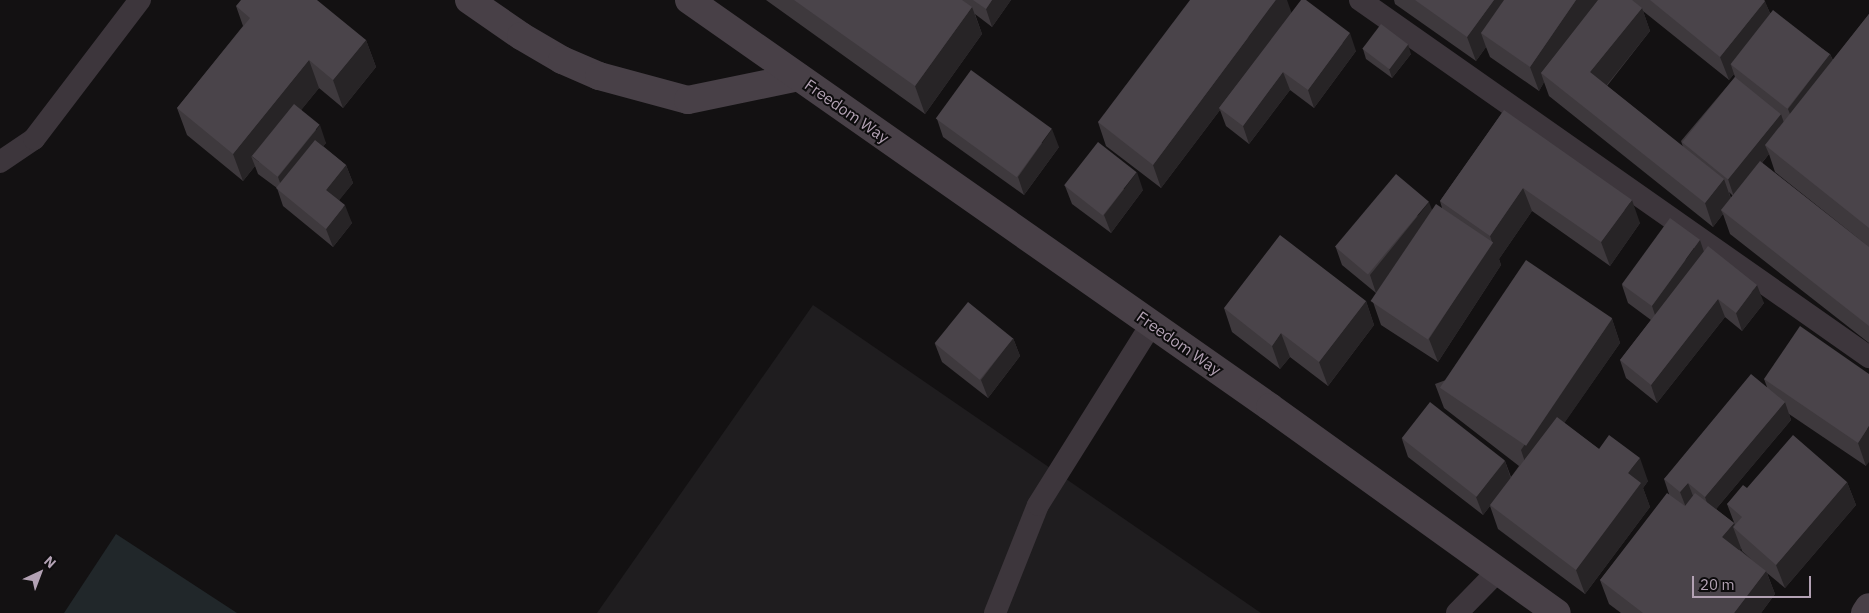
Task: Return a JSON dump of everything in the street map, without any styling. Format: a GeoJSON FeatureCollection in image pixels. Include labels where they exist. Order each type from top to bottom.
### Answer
{"type":"FeatureCollection","features":[{"type":"Feature","properties":{"kind":"main road","name":"Freedom Way"},"geometry":{"type":"LineString","coordinates":[[469,0],[521,36],[562,60],[600,76],[688,100],[799,76]]}},
{"type":"Feature","properties":{"kind":"main road","name":"Freedom Way"},"geometry":{"type":"LineString","coordinates":[[688,0],[1152,323],[1558,613]]}},
{"type":"Feature","properties":{"kind":"main road"},"geometry":{"type":"LineString","coordinates":[[1865,613],[1869,607]]}},
{"type":"Feature","properties":{"kind":"lane"},"geometry":{"type":"LineString","coordinates":[[0,162],[34,139],[140,0]]}},
{"type":"Feature","properties":{"kind":"lane"},"geometry":{"type":"LineString","coordinates":[[1360,0],[1869,356]]}},
{"type":"Feature","properties":{"kind":"lane"},"geometry":{"type":"LineString","coordinates":[[995,613],[1038,505],[1152,323]]}},
{"type":"Feature","properties":{"kind":"lane"},"geometry":{"type":"LineString","coordinates":[[1457,613],[1498,571]]}},
{"type":"Feature","properties":{"kind":"shaded area"},"geometry":{"type":"Polygon","coordinates":[[[813,305],[1261,613],[597,613],[813,305]]]}},
{"type":"Feature","properties":{"kind":"shaded area"},"geometry":{"type":"Polygon","coordinates":[[[116,534],[237,613],[64,613],[116,534]]]}},
{"type":"Feature","properties":{"kind":"building"},"geometry":{"type":"Polygon","coordinates":[[[241,0],[317,0],[366,40],[333,80],[309,60],[233,154],[177,108],[250,18],[236,6],[241,0]]]}},
{"type":"Feature","properties":{"kind":"building"},"geometry":{"type":"Polygon","coordinates":[[[794,0],[962,0],[972,7],[915,86],[794,0]]]}},
{"type":"Feature","properties":{"kind":"building"},"geometry":{"type":"Polygon","coordinates":[[[973,0],[992,0],[986,9],[973,0]]]}},
{"type":"Feature","properties":{"kind":"building"},"geometry":{"type":"Polygon","coordinates":[[[1190,0],[1276,0],[1153,165],[1098,122],[1190,0]]]}},
{"type":"Feature","properties":{"kind":"building"},"geometry":{"type":"Polygon","coordinates":[[[1301,0],[1306,0],[1350,33],[1308,90],[1283,72],[1243,126],[1219,108],[1301,0]]]}},
{"type":"Feature","properties":{"kind":"building"},"geometry":{"type":"Polygon","coordinates":[[[1415,0],[1494,0],[1467,37],[1415,0]]]}},
{"type":"Feature","properties":{"kind":"building"},"geometry":{"type":"Polygon","coordinates":[[[1504,0],[1576,0],[1530,67],[1481,33],[1504,0]]]}},
{"type":"Feature","properties":{"kind":"building"},"geometry":{"type":"Polygon","coordinates":[[[1598,0],[1632,0],[1642,8],[1590,72],[1724,179],[1705,203],[1541,73],[1598,0]]]}},
{"type":"Feature","properties":{"kind":"building"},"geometry":{"type":"Polygon","coordinates":[[[1650,0],[1764,0],[1765,1],[1720,57],[1650,0]]]}},
{"type":"Feature","properties":{"kind":"building"},"geometry":{"type":"Polygon","coordinates":[[[1773,10],[1830,54],[1787,109],[1731,64],[1773,10]]]}},
{"type":"Feature","properties":{"kind":"building"},"geometry":{"type":"Polygon","coordinates":[[[1869,14],[1869,228],[1765,145],[1869,14]]]}},
{"type":"Feature","properties":{"kind":"building"},"geometry":{"type":"Polygon","coordinates":[[[1381,24],[1408,44],[1389,69],[1362,49],[1381,24]]]}},
{"type":"Feature","properties":{"kind":"building"},"geometry":{"type":"Polygon","coordinates":[[[971,70],[1052,129],[1017,177],[936,119],[971,70]]]}},
{"type":"Feature","properties":{"kind":"building"},"geometry":{"type":"Polygon","coordinates":[[[1735,77],[1781,114],[1728,179],[1682,142],[1735,77]]]}},
{"type":"Feature","properties":{"kind":"building"},"geometry":{"type":"Polygon","coordinates":[[[294,104],[320,125],[277,177],[252,156],[294,104]]]}},
{"type":"Feature","properties":{"kind":"building"},"geometry":{"type":"Polygon","coordinates":[[[1504,110],[1632,200],[1601,242],[1523,188],[1490,236],[1440,201],[1504,110]]]}},
{"type":"Feature","properties":{"kind":"building"},"geometry":{"type":"Polygon","coordinates":[[[315,140],[346,165],[326,190],[345,205],[326,229],[276,188],[315,140]]]}},
{"type":"Feature","properties":{"kind":"building"},"geometry":{"type":"Polygon","coordinates":[[[1098,142],[1137,172],[1103,216],[1064,185],[1098,142]]]}},
{"type":"Feature","properties":{"kind":"building"},"geometry":{"type":"Polygon","coordinates":[[[1760,161],[1869,247],[1869,326],[1721,210],[1760,161]]]}},
{"type":"Feature","properties":{"kind":"building"},"geometry":{"type":"Polygon","coordinates":[[[1396,174],[1429,202],[1368,274],[1335,247],[1396,174]]]}},
{"type":"Feature","properties":{"kind":"building"},"geometry":{"type":"Polygon","coordinates":[[[1436,204],[1493,243],[1428,340],[1371,301],[1436,204]]]}},
{"type":"Feature","properties":{"kind":"building"},"geometry":{"type":"Polygon","coordinates":[[[1670,218],[1700,240],[1652,306],[1622,284],[1670,218]]]}},
{"type":"Feature","properties":{"kind":"building"},"geometry":{"type":"Polygon","coordinates":[[[1280,235],[1366,301],[1319,362],[1281,333],[1272,346],[1224,308],[1280,235]]]}},
{"type":"Feature","properties":{"kind":"building"},"geometry":{"type":"Polygon","coordinates":[[[1708,246],[1757,285],[1736,313],[1718,299],[1651,385],[1620,360],[1708,246]]]}},
{"type":"Feature","properties":{"kind":"building"},"geometry":{"type":"Polygon","coordinates":[[[1526,260],[1612,318],[1526,446],[1440,388],[1526,260]]]}},
{"type":"Feature","properties":{"kind":"building"},"geometry":{"type":"Polygon","coordinates":[[[968,302],[1013,339],[980,380],[935,343],[968,302]]]}},
{"type":"Feature","properties":{"kind":"building"},"geometry":{"type":"Polygon","coordinates":[[[1800,326],[1869,374],[1869,426],[1858,443],[1764,379],[1800,326]]]}},
{"type":"Feature","properties":{"kind":"building"},"geometry":{"type":"Polygon","coordinates":[[[1751,374],[1785,402],[1705,497],[1688,483],[1680,492],[1664,479],[1751,374]]]}},
{"type":"Feature","properties":{"kind":"building"},"geometry":{"type":"Polygon","coordinates":[[[1430,402],[1505,460],[1477,497],[1402,438],[1430,402]]]}},
{"type":"Feature","properties":{"kind":"building"},"geometry":{"type":"Polygon","coordinates":[[[1557,417],[1599,449],[1609,435],[1640,458],[1628,473],[1641,483],[1576,570],[1490,505],[1557,417]]]}},
{"type":"Feature","properties":{"kind":"building"},"geometry":{"type":"Polygon","coordinates":[[[1793,435],[1847,482],[1776,565],[1733,527],[1742,517],[1727,504],[1743,485],[1747,488],[1793,435]]]}},
{"type":"Feature","properties":{"kind":"building"},"geometry":{"type":"Polygon","coordinates":[[[1667,493],[1685,506],[1695,493],[1734,523],[1722,537],[1766,571],[1734,613],[1643,613],[1600,580],[1667,493]]]}}]}
